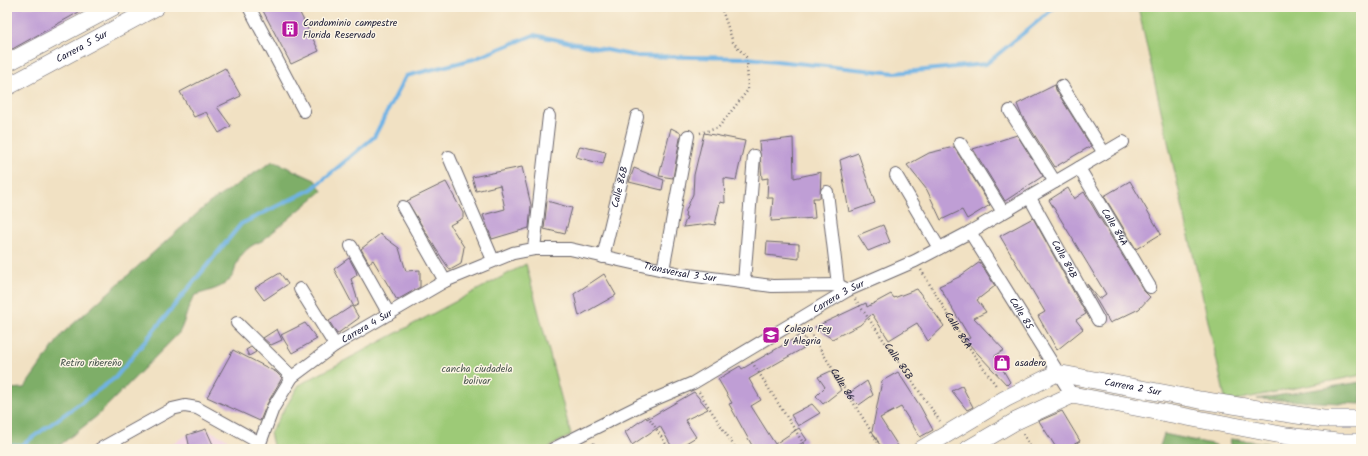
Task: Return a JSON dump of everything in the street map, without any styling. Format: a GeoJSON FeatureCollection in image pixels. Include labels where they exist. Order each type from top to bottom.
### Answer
{"type":"FeatureCollection","features":[{"type":"Feature","properties":{"kind":"street","name":"Carrera 5 Sur"},"geometry":{"type":"LineString","coordinates":[[7,63],[113,7]]}},
{"type":"Feature","properties":{"kind":"street","name":"Carrera 5 Sur"},"geometry":{"type":"LineString","coordinates":[[7,87],[156,7]]}},
{"type":"Feature","properties":{"kind":"street"},"geometry":{"type":"LineString","coordinates":[[249,7],[304,111]]}},
{"type":"Feature","properties":{"kind":"street"},"geometry":{"type":"LineString","coordinates":[[1062,86],[1104,153]]}},
{"type":"Feature","properties":{"kind":"street"},"geometry":{"type":"LineString","coordinates":[[1010,110],[1055,182]]}},
{"type":"Feature","properties":{"kind":"street"},"geometry":{"type":"LineString","coordinates":[[534,249],[549,116]]}},
{"type":"Feature","properties":{"kind":"street","name":"Calle 86B"},"geometry":{"type":"LineString","coordinates":[[603,257],[637,116]]}},
{"type":"Feature","properties":{"kind":"street"},"geometry":{"type":"LineString","coordinates":[[663,270],[688,136]]}},
{"type":"Feature","properties":{"kind":"street","name":"Carrera 3 Sur"},"geometry":{"type":"LineString","coordinates":[[553,449],[641,405],[693,383],[802,319],[843,288],[915,260],[970,232],[1123,142]]}},
{"type":"Feature","properties":{"kind":"street"},"geometry":{"type":"LineString","coordinates":[[960,143],[1003,212]]}},
{"type":"Feature","properties":{"kind":"street"},"geometry":{"type":"LineString","coordinates":[[744,282],[754,156]]}},
{"type":"Feature","properties":{"kind":"street"},"geometry":{"type":"LineString","coordinates":[[449,157],[492,260]]}},
{"type":"Feature","properties":{"kind":"street","name":"Calle 84A"},"geometry":{"type":"LineString","coordinates":[[1079,168],[1150,287]]}},
{"type":"Feature","properties":{"kind":"street"},"geometry":{"type":"LineString","coordinates":[[896,175],[939,248]]}},
{"type":"Feature","properties":{"kind":"street"},"geometry":{"type":"LineString","coordinates":[[827,192],[843,288]]}},
{"type":"Feature","properties":{"kind":"street","name":"Calle 84B"},"geometry":{"type":"LineString","coordinates":[[1030,198],[1098,320]]}},
{"type":"Feature","properties":{"kind":"street"},"geometry":{"type":"LineString","coordinates":[[403,207],[445,281]]}},
{"type":"Feature","properties":{"kind":"street","name":"Calle 85"},"geometry":{"type":"LineString","coordinates":[[970,232],[1072,395]]}},
{"type":"Feature","properties":{"kind":"street"},"geometry":{"type":"LineString","coordinates":[[350,246],[390,314]]}},
{"type":"Feature","properties":{"kind":"street","name":"Transversal 3 Sur"},"geometry":{"type":"LineString","coordinates":[[513,253],[534,249],[570,249],[663,270],[744,282],[772,286],[843,288]]}},
{"type":"Feature","properties":{"kind":"street","name":"Carrera 4 Sur"},"geometry":{"type":"LineString","coordinates":[[261,446],[274,408],[292,377],[335,345],[445,281],[492,260],[513,253]]}},
{"type":"Feature","properties":{"kind":"street"},"geometry":{"type":"LineString","coordinates":[[300,289],[335,345]]}},
{"type":"Feature","properties":{"kind":"street"},"geometry":{"type":"LineString","coordinates":[[236,323],[292,377]]}},
{"type":"Feature","properties":{"kind":"street"},"geometry":{"type":"LineString","coordinates":[[922,449],[1005,399],[1057,373]]}},
{"type":"Feature","properties":{"kind":"street","name":"Carrera 2 Sur"},"geometry":{"type":"LineString","coordinates":[[1057,373],[1200,400],[1323,419],[1361,419]]}},
{"type":"Feature","properties":{"kind":"street"},"geometry":{"type":"LineString","coordinates":[[968,449],[1016,421],[1072,395]]}},
{"type":"Feature","properties":{"kind":"street","name":"Carrera 2 Sur"},"geometry":{"type":"LineString","coordinates":[[1072,395],[1287,436],[1337,442],[1361,442]]}},
{"type":"Feature","properties":{"kind":"street"},"geometry":{"type":"LineString","coordinates":[[100,449],[172,409],[185,406],[198,408],[261,446]]}},
{"type":"Feature","properties":{"kind":"path"},"geometry":{"type":"LineString","coordinates":[[688,136],[718,128],[748,90],[747,58],[733,42],[721,7]]}},
{"type":"Feature","properties":{"kind":"path","name":"Calle 85A"},"geometry":{"type":"LineString","coordinates":[[915,260],[961,336],[1005,399]]}},
{"type":"Feature","properties":{"kind":"path","name":"Calle 85B"},"geometry":{"type":"LineString","coordinates":[[843,288],[949,433]]}},
{"type":"Feature","properties":{"kind":"path","name":"Calle 86"},"geometry":{"type":"LineString","coordinates":[[802,319],[882,449]]}},
{"type":"Feature","properties":{"kind":"path"},"geometry":{"type":"LineString","coordinates":[[746,353],[807,449]]}},
{"type":"Feature","properties":{"kind":"path"},"geometry":{"type":"LineString","coordinates":[[693,383],[736,449]]}},
{"type":"Feature","properties":{"kind":"path"},"geometry":{"type":"LineString","coordinates":[[641,405],[669,449]]}},
{"type":"Feature","properties":{"kind":"shaded area"},"geometry":{"type":"Polygon","coordinates":[[[206,429],[227,439],[234,449],[162,449],[187,435],[206,429]]]}},
{"type":"Feature","properties":{"kind":"green space"},"geometry":{"type":"Polygon","coordinates":[[[1138,7],[1361,7],[1361,375],[1226,402],[1138,7]]]}},
{"type":"Feature","properties":{"kind":"green space","name":"Retiro ribereño"},"geometry":{"type":"Polygon","coordinates":[[[273,161],[315,180],[322,191],[262,241],[247,249],[239,259],[233,275],[226,283],[195,295],[179,333],[97,416],[55,449],[7,449],[7,389],[24,388],[63,333],[209,203],[273,161]]]}},
{"type":"Feature","properties":{"kind":"green space","name":"cancha ciudadela bolivar"},"geometry":{"type":"Polygon","coordinates":[[[526,264],[571,435],[546,449],[274,449],[270,433],[299,385],[526,264]]]}},
{"type":"Feature","properties":{"kind":"green space"},"geometry":{"type":"Polygon","coordinates":[[[1361,382],[1361,404],[1257,399],[1361,382]]]}},
{"type":"Feature","properties":{"kind":"green space"},"geometry":{"type":"Polygon","coordinates":[[[1164,434],[1216,445],[1216,449],[1159,449],[1164,434]]]}},
{"type":"Feature","properties":{"kind":"green space"},"geometry":{"type":"Polygon","coordinates":[[[1230,439],[1322,449],[1232,449],[1230,439]]]}},
{"type":"Feature","properties":{"kind":"building"},"geometry":{"type":"Polygon","coordinates":[[[7,7],[88,7],[7,52],[7,7]]]}},
{"type":"Feature","properties":{"kind":"building","name":"Condominio campestre Florida Reservado"},"geometry":{"type":"Polygon","coordinates":[[[261,7],[297,7],[319,51],[291,64],[261,7]]]}},
{"type":"Feature","properties":{"kind":"building"},"geometry":{"type":"Polygon","coordinates":[[[225,68],[241,96],[217,107],[231,126],[219,133],[206,112],[194,117],[180,92],[225,68]]]}},
{"type":"Feature","properties":{"kind":"building"},"geometry":{"type":"Polygon","coordinates":[[[1055,85],[1056,90],[1091,146],[1055,167],[1021,114],[1017,104],[1055,85]]]}},
{"type":"Feature","properties":{"kind":"building"},"geometry":{"type":"Polygon","coordinates":[[[671,128],[681,133],[673,178],[659,176],[671,128]]]}},
{"type":"Feature","properties":{"kind":"building"},"geometry":{"type":"Polygon","coordinates":[[[704,133],[745,141],[736,180],[724,178],[725,203],[720,202],[715,225],[710,224],[683,227],[687,217],[685,217],[686,210],[693,194],[694,175],[704,133]]]}},
{"type":"Feature","properties":{"kind":"building"},"geometry":{"type":"Polygon","coordinates":[[[1017,135],[1043,176],[1005,201],[973,149],[1017,135]]]}},
{"type":"Feature","properties":{"kind":"building"},"geometry":{"type":"Polygon","coordinates":[[[793,138],[794,178],[821,172],[820,198],[813,198],[815,218],[771,221],[773,198],[767,198],[768,178],[762,179],[759,142],[793,138]]]}},
{"type":"Feature","properties":{"kind":"building"},"geometry":{"type":"Polygon","coordinates":[[[580,146],[606,152],[603,164],[576,157],[580,146]]]}},
{"type":"Feature","properties":{"kind":"building"},"geometry":{"type":"Polygon","coordinates":[[[954,147],[990,205],[967,219],[962,210],[941,220],[927,190],[907,165],[929,153],[954,147]]]}},
{"type":"Feature","properties":{"kind":"building"},"geometry":{"type":"Polygon","coordinates":[[[858,153],[875,203],[849,212],[840,160],[858,153]]]}},
{"type":"Feature","properties":{"kind":"building"},"geometry":{"type":"Polygon","coordinates":[[[522,167],[531,205],[529,228],[492,239],[483,215],[505,209],[500,185],[476,191],[472,177],[522,167]]]}},
{"type":"Feature","properties":{"kind":"building"},"geometry":{"type":"Polygon","coordinates":[[[634,168],[664,180],[662,190],[629,182],[634,168]]]}},
{"type":"Feature","properties":{"kind":"building"},"geometry":{"type":"Polygon","coordinates":[[[1130,181],[1161,234],[1136,249],[1104,196],[1130,181]]]}},
{"type":"Feature","properties":{"kind":"building"},"geometry":{"type":"Polygon","coordinates":[[[446,182],[463,213],[463,218],[450,225],[464,247],[461,264],[450,270],[407,201],[446,182]]]}},
{"type":"Feature","properties":{"kind":"building"},"geometry":{"type":"Polygon","coordinates":[[[1068,188],[1074,199],[1084,192],[1144,291],[1150,297],[1139,309],[1110,323],[1087,284],[1099,299],[1106,294],[1049,200],[1068,188]]]}},
{"type":"Feature","properties":{"kind":"building"},"geometry":{"type":"Polygon","coordinates":[[[547,201],[572,208],[565,234],[544,229],[547,201]]]}},
{"type":"Feature","properties":{"kind":"building"},"geometry":{"type":"Polygon","coordinates":[[[1033,218],[1086,314],[1076,320],[1083,329],[1057,350],[1038,316],[1045,312],[1000,236],[1033,218]]]}},
{"type":"Feature","properties":{"kind":"building"},"geometry":{"type":"Polygon","coordinates":[[[883,225],[890,242],[868,251],[858,235],[883,225]]]}},
{"type":"Feature","properties":{"kind":"building"},"geometry":{"type":"Polygon","coordinates":[[[380,234],[399,248],[406,271],[420,270],[420,287],[397,300],[373,260],[369,263],[361,249],[380,234]]]}},
{"type":"Feature","properties":{"kind":"building"},"geometry":{"type":"Polygon","coordinates":[[[767,242],[799,244],[799,259],[766,255],[767,242]]]}},
{"type":"Feature","properties":{"kind":"building"},"geometry":{"type":"Polygon","coordinates":[[[349,258],[357,275],[351,279],[359,304],[354,307],[334,269],[349,258]]]}},
{"type":"Feature","properties":{"kind":"building"},"geometry":{"type":"Polygon","coordinates":[[[980,262],[995,286],[977,300],[986,312],[974,318],[1004,350],[995,356],[1010,382],[1007,385],[965,340],[970,338],[939,286],[959,277],[980,262]]]}},
{"type":"Feature","properties":{"kind":"building"},"geometry":{"type":"Polygon","coordinates":[[[280,273],[288,284],[264,300],[255,288],[280,273]]]}},
{"type":"Feature","properties":{"kind":"building"},"geometry":{"type":"Polygon","coordinates":[[[604,274],[616,295],[579,316],[574,294],[604,274]]]}},
{"type":"Feature","properties":{"kind":"building"},"geometry":{"type":"Polygon","coordinates":[[[917,289],[944,326],[928,341],[917,323],[889,340],[872,314],[860,325],[832,339],[815,327],[866,303],[867,307],[891,294],[894,298],[917,289]]]}},
{"type":"Feature","properties":{"kind":"building"},"geometry":{"type":"Polygon","coordinates":[[[352,306],[359,318],[337,334],[329,321],[352,306]]]}},
{"type":"Feature","properties":{"kind":"building"},"geometry":{"type":"Polygon","coordinates":[[[305,323],[317,339],[292,353],[281,335],[305,323]]]}},
{"type":"Feature","properties":{"kind":"building"},"geometry":{"type":"Polygon","coordinates":[[[277,329],[282,340],[271,345],[263,338],[277,329]]]}},
{"type":"Feature","properties":{"kind":"building"},"geometry":{"type":"Polygon","coordinates":[[[802,334],[809,345],[749,379],[761,400],[751,406],[775,444],[799,428],[807,440],[792,449],[754,449],[729,404],[732,403],[718,379],[740,366],[742,369],[802,334]]]}},
{"type":"Feature","properties":{"kind":"building"},"geometry":{"type":"Polygon","coordinates":[[[251,347],[256,352],[249,356],[246,350],[251,347]]]}},
{"type":"Feature","properties":{"kind":"building"},"geometry":{"type":"Polygon","coordinates":[[[233,350],[276,372],[282,378],[267,404],[260,421],[207,397],[233,350]]]}},
{"type":"Feature","properties":{"kind":"building"},"geometry":{"type":"Polygon","coordinates":[[[831,371],[841,390],[823,404],[816,396],[825,387],[818,377],[831,371]]]}},
{"type":"Feature","properties":{"kind":"building"},"geometry":{"type":"Polygon","coordinates":[[[898,372],[920,406],[933,430],[920,437],[901,407],[880,418],[900,449],[882,449],[872,431],[882,381],[898,372]]]}},
{"type":"Feature","properties":{"kind":"building"},"geometry":{"type":"Polygon","coordinates":[[[867,381],[873,395],[859,405],[848,394],[867,381]]]}},
{"type":"Feature","properties":{"kind":"building"},"geometry":{"type":"Polygon","coordinates":[[[962,386],[973,407],[967,410],[952,391],[962,386]]]}},
{"type":"Feature","properties":{"kind":"building"},"geometry":{"type":"Polygon","coordinates":[[[694,392],[708,409],[685,420],[696,437],[676,449],[673,449],[660,426],[632,445],[625,432],[646,417],[647,419],[694,392]]]}},
{"type":"Feature","properties":{"kind":"building"},"geometry":{"type":"Polygon","coordinates":[[[812,404],[820,413],[798,426],[791,415],[812,404]]]}},
{"type":"Feature","properties":{"kind":"building"},"geometry":{"type":"Polygon","coordinates":[[[1062,411],[1080,441],[1066,449],[1057,449],[1039,421],[1062,411]]]}},
{"type":"Feature","properties":{"kind":"building"},"geometry":{"type":"Polygon","coordinates":[[[206,429],[215,449],[190,449],[187,435],[206,429]]]}},
{"type":"Feature","properties":{"kind":"waterway"},"geometry":{"type":"LineString","coordinates":[[7,446],[22,445],[115,378],[241,224],[312,189],[374,137],[406,76],[474,59],[534,35],[636,56],[747,58],[895,73],[986,64],[1055,7]]}},
{"type":"Feature","properties":{"kind":"place","name":"Condominio campestre Florida Reservado"},"geometry":{"type":"Point","coordinates":[290,29]}},
{"type":"Feature","properties":{"kind":"place","name":"Colegio Fey y Alegria"},"geometry":{"type":"Point","coordinates":[771,335]}},
{"type":"Feature","properties":{"kind":"place","name":"asadero"},"geometry":{"type":"Point","coordinates":[1002,363]}}]}
